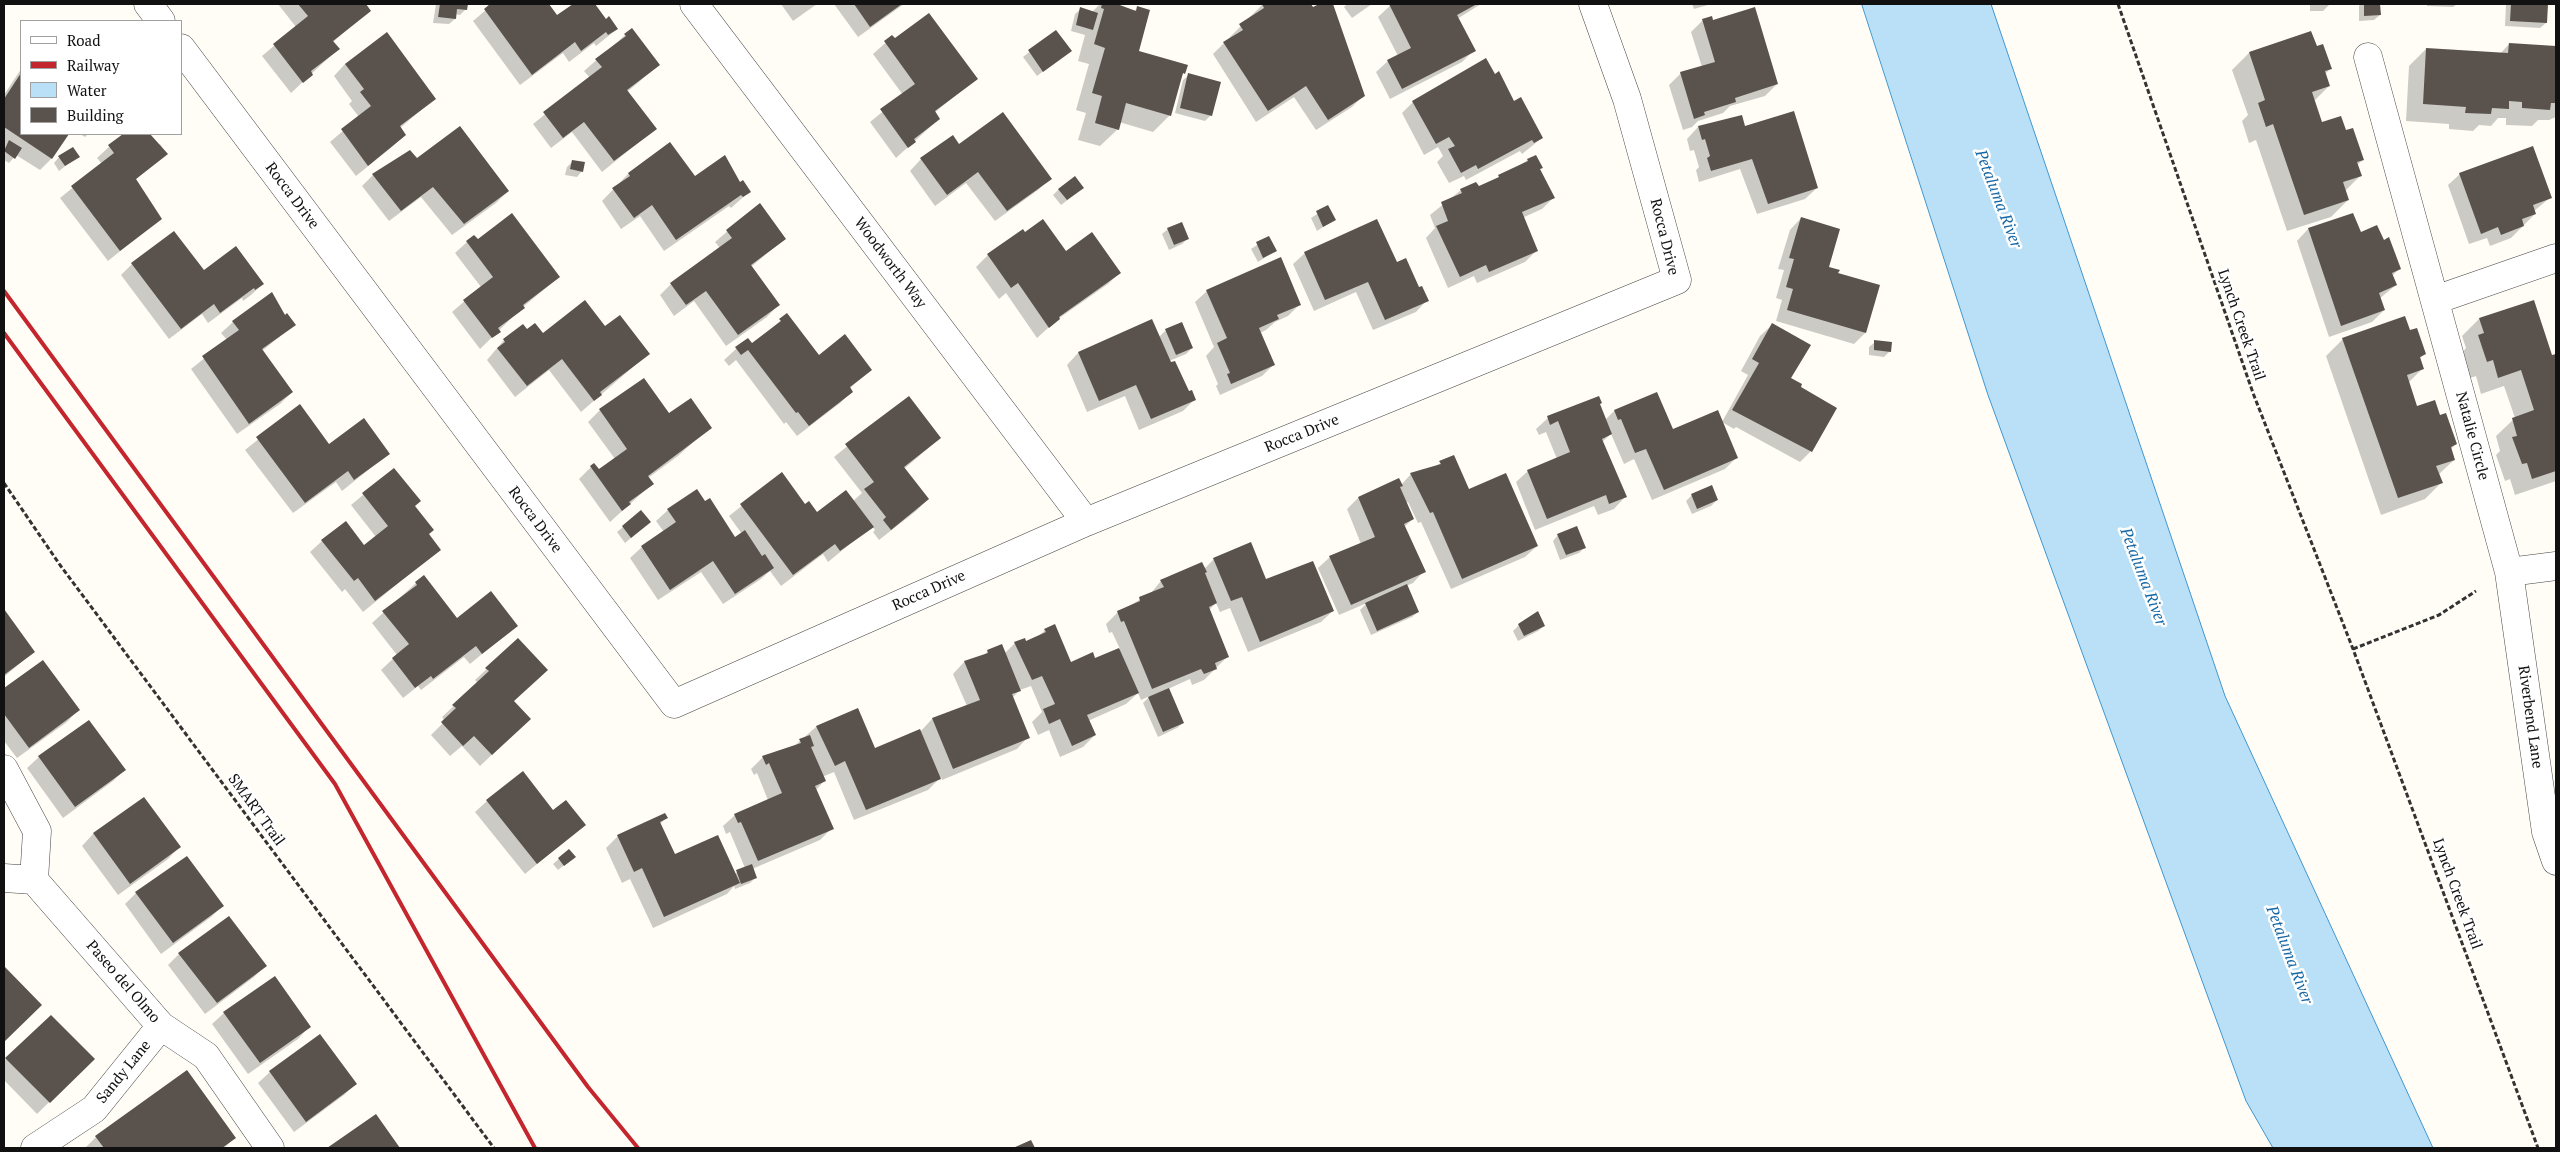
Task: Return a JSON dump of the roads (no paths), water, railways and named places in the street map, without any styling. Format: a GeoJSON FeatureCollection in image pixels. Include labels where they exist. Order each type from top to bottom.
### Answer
{"type":"FeatureCollection","features":[{"type":"Feature","properties":{"kind":"street"},"geometry":{"type":"LineString","coordinates":[[148,4],[160,20]]}},
{"type":"Feature","properties":{"kind":"street","name":"Woodworth Way"},"geometry":{"type":"LineString","coordinates":[[694,4],[1086,522]]}},
{"type":"Feature","properties":{"kind":"street","name":"Rocca Drive"},"geometry":{"type":"LineString","coordinates":[[182,49],[674,704],[1086,522],[1678,280],[1627,99],[1593,4]]}},
{"type":"Feature","properties":{"kind":"street","name":"Natalie Circle"},"geometry":{"type":"LineString","coordinates":[[2368,58],[2509,572]]}},
{"type":"Feature","properties":{"kind":"street"},"geometry":{"type":"LineString","coordinates":[[2435,300],[2556,258]]}},
{"type":"Feature","properties":{"kind":"street"},"geometry":{"type":"LineString","coordinates":[[2509,572],[2556,566]]}},
{"type":"Feature","properties":{"kind":"street","name":"Riverbend Lane"},"geometry":{"type":"LineString","coordinates":[[2509,572],[2546,832],[2556,861]]}},
{"type":"Feature","properties":{"kind":"street"},"geometry":{"type":"LineString","coordinates":[[4,769],[37,831],[34,880],[4,878]]}},
{"type":"Feature","properties":{"kind":"street","name":"Paseo del Olmo"},"geometry":{"type":"LineString","coordinates":[[34,880],[161,1026],[206,1056],[270,1148]]}},
{"type":"Feature","properties":{"kind":"street","name":"Sandy Lane"},"geometry":{"type":"LineString","coordinates":[[35,1148],[94,1109],[161,1026]]}},
{"type":"Feature","properties":{"kind":"water","name":"Petaluma River"},"geometry":{"type":"Polygon","coordinates":[[[1862,4],[1991,4],[2225,696],[2433,1148],[2273,1148],[2246,1101],[1988,395],[1862,4]]]}},
{"type":"Feature","properties":{"kind":"railway"},"geometry":{"type":"LineString","coordinates":[[4,291],[588,1087],[638,1148]]}},
{"type":"Feature","properties":{"kind":"railway"},"geometry":{"type":"LineString","coordinates":[[4,333],[335,784],[535,1148]]}}]}
